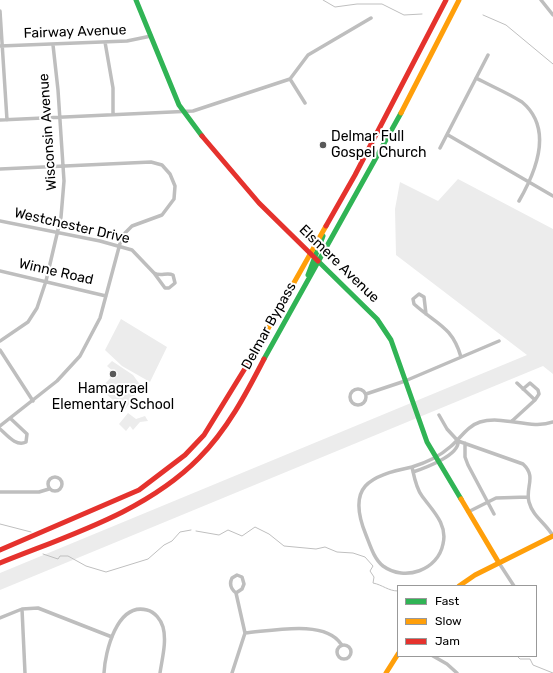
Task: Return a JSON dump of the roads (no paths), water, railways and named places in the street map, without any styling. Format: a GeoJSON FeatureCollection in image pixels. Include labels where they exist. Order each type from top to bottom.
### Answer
{"type":"FeatureCollection","features":[{"type":"Feature","properties":{"kind":"main road","name":"Elsmere Avenue"},"geometry":{"type":"LineString","coordinates":[[136,0],[183,112],[259,203],[378,319],[385,329],[391,340],[421,430],[436,459],[499,563]]}},
{"type":"Feature","properties":{"kind":"main road","name":"Delmar Bypass"},"geometry":{"type":"LineString","coordinates":[[0,550],[124,498],[146,486],[185,455],[204,435],[226,402],[341,198],[446,0]]}},
{"type":"Feature","properties":{"kind":"main road","name":"Delmar Bypass"},"geometry":{"type":"LineString","coordinates":[[0,563],[136,505],[159,491],[183,473],[222,431],[319,262],[396,122],[460,0]]}},
{"type":"Feature","properties":{"kind":"main road"},"geometry":{"type":"LineString","coordinates":[[285,321],[341,198]]}},
{"type":"Feature","properties":{"kind":"main road"},"geometry":{"type":"LineString","coordinates":[[461,585],[499,563],[553,536]]}},
{"type":"Feature","properties":{"kind":"main road"},"geometry":{"type":"LineString","coordinates":[[386,673],[397,656]]}},
{"type":"Feature","properties":{"kind":"street"},"geometry":{"type":"LineString","coordinates":[[541,0],[553,15]]}},
{"type":"Feature","properties":{"kind":"street"},"geometry":{"type":"LineString","coordinates":[[0,11],[1,46],[7,120]]}},
{"type":"Feature","properties":{"kind":"street"},"geometry":{"type":"LineString","coordinates":[[0,120],[113,114],[190,112],[290,79],[308,55],[369,19],[371,24]]}},
{"type":"Feature","properties":{"kind":"street","name":"Fairway Avenue"},"geometry":{"type":"LineString","coordinates":[[1,46],[53,45],[136,40],[150,36]]}},
{"type":"Feature","properties":{"kind":"street"},"geometry":{"type":"LineString","coordinates":[[104,42],[113,88],[113,114]]}},
{"type":"Feature","properties":{"kind":"street","name":"Wisconsin Avenue"},"geometry":{"type":"LineString","coordinates":[[0,341],[20,328],[33,316],[41,300],[63,202],[63,166],[60,117],[53,45]]}},
{"type":"Feature","properties":{"kind":"street"},"geometry":{"type":"LineString","coordinates":[[440,148],[488,55]]}},
{"type":"Feature","properties":{"kind":"street"},"geometry":{"type":"LineString","coordinates":[[476,78],[529,107],[538,117],[544,129]]}},
{"type":"Feature","properties":{"kind":"street"},"geometry":{"type":"LineString","coordinates":[[290,79],[305,103]]}},
{"type":"Feature","properties":{"kind":"street"},"geometry":{"type":"LineString","coordinates":[[448,135],[553,196]]}},
{"type":"Feature","properties":{"kind":"street"},"geometry":{"type":"LineString","coordinates":[[519,200],[542,161]]}},
{"type":"Feature","properties":{"kind":"street"},"geometry":{"type":"LineString","coordinates":[[0,169],[151,162],[162,166],[170,174],[176,193],[167,211],[158,218],[136,224],[127,229],[118,246],[114,268],[94,332],[80,356],[57,381],[10,418],[0,427],[17,443],[22,444],[26,442],[27,434],[10,418]]}},
{"type":"Feature","properties":{"kind":"street","name":"Westchester Drive"},"geometry":{"type":"LineString","coordinates":[[0,220],[132,250],[154,273],[165,288],[169,288],[175,283],[173,275],[169,273],[159,275],[154,273]]}},
{"type":"Feature","properties":{"kind":"street","name":"Winne Road"},"geometry":{"type":"LineString","coordinates":[[0,271],[106,296]]}},
{"type":"Feature","properties":{"kind":"street"},"geometry":{"type":"LineString","coordinates":[[426,314],[426,301],[424,297],[419,294],[413,299],[414,304],[426,314],[440,324],[453,337],[461,357]]}},
{"type":"Feature","properties":{"kind":"street"},"geometry":{"type":"LineString","coordinates":[[366,394],[405,381],[498,341]]}},
{"type":"Feature","properties":{"kind":"street"},"geometry":{"type":"LineString","coordinates":[[0,350],[33,401]]}},
{"type":"Feature","properties":{"kind":"street"},"geometry":{"type":"LineString","coordinates":[[517,383],[535,400]]}},
{"type":"Feature","properties":{"kind":"street"},"geometry":{"type":"LineString","coordinates":[[512,421],[540,394],[531,383],[523,389]]}},
{"type":"Feature","properties":{"kind":"street"},"geometry":{"type":"LineString","coordinates":[[359,389],[366,394],[366,400],[362,404],[357,406],[350,401],[350,393],[354,390],[359,389]]}},
{"type":"Feature","properties":{"kind":"street"},"geometry":{"type":"LineString","coordinates":[[439,415],[447,429],[458,441],[523,464],[531,473],[528,497],[532,511],[553,536]]}},
{"type":"Feature","properties":{"kind":"street"},"geometry":{"type":"LineString","coordinates":[[413,472],[436,459],[458,441],[469,428],[480,422],[512,421],[543,425],[553,422]]}},
{"type":"Feature","properties":{"kind":"street"},"geometry":{"type":"LineString","coordinates":[[465,443],[465,457],[468,465],[486,502],[494,514]]}},
{"type":"Feature","properties":{"kind":"street"},"geometry":{"type":"LineString","coordinates":[[412,467],[421,494],[442,524],[444,544],[435,561],[420,571],[406,574],[392,571],[382,566],[374,555],[360,520],[358,508],[360,497],[366,486],[378,476],[436,459]]}},
{"type":"Feature","properties":{"kind":"street"},"geometry":{"type":"LineString","coordinates":[[0,492],[39,492],[49,489],[56,491],[61,487],[60,479],[56,476],[49,480],[47,485],[49,489]]}},
{"type":"Feature","properties":{"kind":"street"},"geometry":{"type":"LineString","coordinates":[[468,512],[496,498],[528,497]]}},
{"type":"Feature","properties":{"kind":"street"},"geometry":{"type":"LineString","coordinates":[[499,563],[513,585]]}},
{"type":"Feature","properties":{"kind":"street"},"geometry":{"type":"LineString","coordinates":[[232,673],[245,633],[236,593],[232,589],[231,580],[234,576],[239,575],[243,579],[244,584],[242,589],[236,593]]}},
{"type":"Feature","properties":{"kind":"street"},"geometry":{"type":"LineString","coordinates":[[0,618],[22,609],[38,608],[112,637]]}},
{"type":"Feature","properties":{"kind":"street"},"geometry":{"type":"LineString","coordinates":[[22,609],[25,673]]}},
{"type":"Feature","properties":{"kind":"street"},"geometry":{"type":"LineString","coordinates":[[104,673],[105,660],[112,637],[119,623],[129,612],[144,609],[154,614],[161,621],[163,631],[163,653],[160,673]]}},
{"type":"Feature","properties":{"kind":"street"},"geometry":{"type":"LineString","coordinates":[[245,633],[315,629],[327,633],[341,644],[350,648],[350,654],[347,658],[343,659],[338,656],[336,651],[341,644]]}},
{"type":"Feature","properties":{"kind":"street"},"geometry":{"type":"LineString","coordinates":[[434,657],[447,664],[457,673]]}},
{"type":"Feature","properties":{"kind":"waterway"},"geometry":{"type":"LineString","coordinates":[[323,0],[335,7],[357,4],[382,4],[404,15],[422,14]]}},
{"type":"Feature","properties":{"kind":"waterway"},"geometry":{"type":"LineString","coordinates":[[483,15],[506,25],[553,64]]}},
{"type":"Feature","properties":{"kind":"waterway"},"geometry":{"type":"LineString","coordinates":[[0,524],[31,532]]}},
{"type":"Feature","properties":{"kind":"waterway"},"geometry":{"type":"LineString","coordinates":[[196,531],[219,535],[228,530],[242,536],[255,527],[269,534],[284,546],[316,549],[325,547],[337,552],[353,553],[365,557],[373,566],[370,571],[374,577],[373,583],[397,591]]}},
{"type":"Feature","properties":{"kind":"waterway"},"geometry":{"type":"LineString","coordinates":[[43,554],[58,559],[60,556],[68,556],[86,566],[106,572],[148,559],[164,545],[172,541],[180,532],[191,530]]}},
{"type":"Feature","properties":{"kind":"waterway"},"geometry":{"type":"LineString","coordinates":[[518,657],[520,659],[530,659],[533,665],[553,673]]}},
{"type":"Feature","properties":{"kind":"place","name":"Delmar Full Gospel Church"},"geometry":{"type":"Point","coordinates":[323,145]}},
{"type":"Feature","properties":{"kind":"place","name":"Hamagrael Elementary School"},"geometry":{"type":"Point","coordinates":[113,374]}}]}
